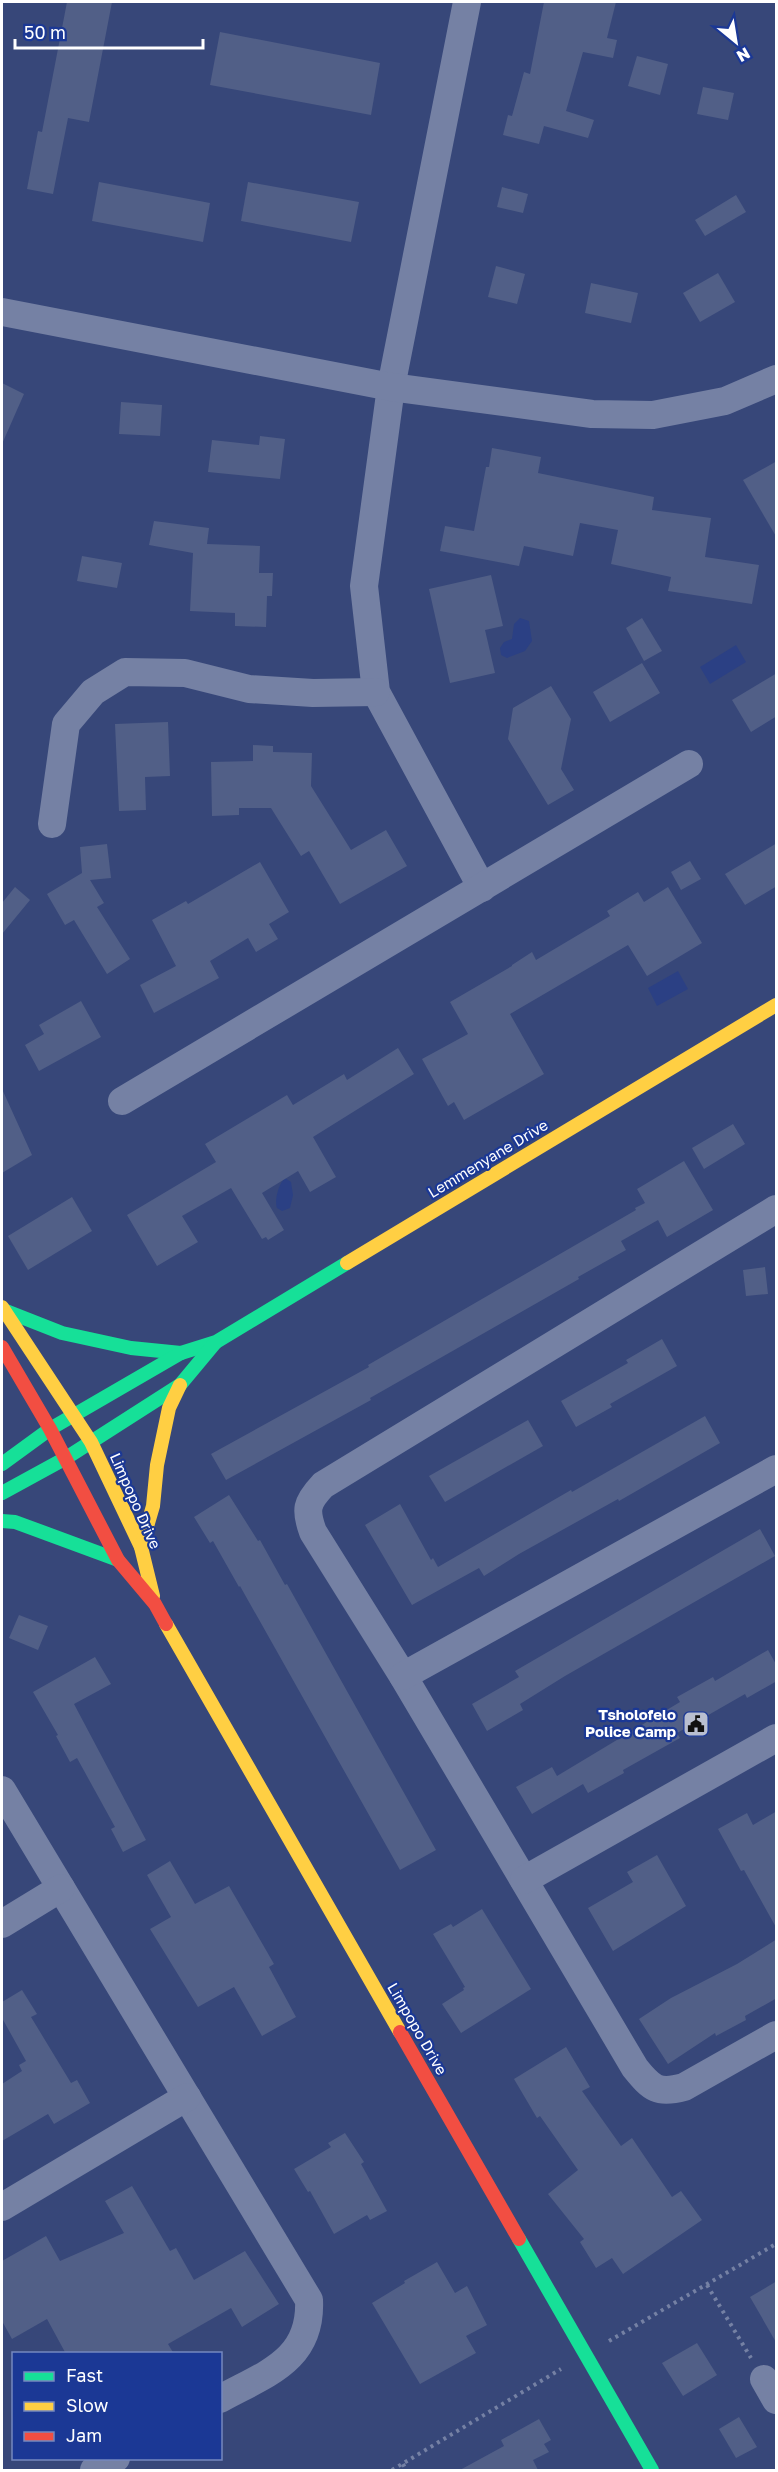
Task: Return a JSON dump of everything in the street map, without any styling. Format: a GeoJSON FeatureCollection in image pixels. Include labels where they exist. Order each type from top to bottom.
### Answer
{"type":"FeatureCollection","features":[{"type":"Feature","properties":{"kind":"street"},"geometry":{"type":"LineString","coordinates":[[467,2],[391,387],[364,586],[376,692],[482,888]]}},
{"type":"Feature","properties":{"kind":"street"},"geometry":{"type":"LineString","coordinates":[[2,312],[391,387],[592,414],[653,416],[725,401],[777,379]]}},
{"type":"Feature","properties":{"kind":"street"},"geometry":{"type":"LineString","coordinates":[[52,824],[66,724],[93,692],[125,672],[184,673],[249,689],[313,693],[376,692]]}},
{"type":"Feature","properties":{"kind":"street"},"geometry":{"type":"LineString","coordinates":[[122,1101],[689,764]]}},
{"type":"Feature","properties":{"kind":"street","name":"Lemmenyane Drive"},"geometry":{"type":"LineString","coordinates":[[216,1342],[777,1005]]}},
{"type":"Feature","properties":{"kind":"street"},"geometry":{"type":"LineString","coordinates":[[774,1217],[323,1485],[313,1495],[307,1507],[313,1532],[403,1676],[635,2068],[646,2082],[657,2090],[669,2091],[684,2087],[777,2035]]}},
{"type":"Feature","properties":{"kind":"street"},"geometry":{"type":"LineString","coordinates":[[4,1309],[62,1333],[131,1348],[181,1353]]}},
{"type":"Feature","properties":{"kind":"street","name":"Limpopo Drive"},"geometry":{"type":"LineString","coordinates":[[4,1309],[91,1442],[141,1547],[155,1604]]}},
{"type":"Feature","properties":{"kind":"street"},"geometry":{"type":"LineString","coordinates":[[2,1464],[50,1429],[181,1353],[216,1342]]}},
{"type":"Feature","properties":{"kind":"street"},"geometry":{"type":"LineString","coordinates":[[141,1547],[153,1506],[157,1465],[169,1408],[180,1385],[216,1342]]}},
{"type":"Feature","properties":{"kind":"street","name":"Limpopo Drive"},"geometry":{"type":"LineString","coordinates":[[2,1347],[66,1458],[118,1560],[155,1604],[652,2470]]}},
{"type":"Feature","properties":{"kind":"street"},"geometry":{"type":"LineString","coordinates":[[2,1493],[66,1458],[180,1385]]}},
{"type":"Feature","properties":{"kind":"street"},"geometry":{"type":"LineString","coordinates":[[403,1676],[777,1469]]}},
{"type":"Feature","properties":{"kind":"street"},"geometry":{"type":"LineString","coordinates":[[2,1521],[15,1522],[118,1560]]}},
{"type":"Feature","properties":{"kind":"street"},"geometry":{"type":"LineString","coordinates":[[524,1880],[777,1738]]}},
{"type":"Feature","properties":{"kind":"street"},"geometry":{"type":"LineString","coordinates":[[2,1790],[309,2300],[310,2318],[306,2335],[297,2350],[285,2363],[222,2398]]}},
{"type":"Feature","properties":{"kind":"street"},"geometry":{"type":"LineString","coordinates":[[2,1924],[61,1888]]}},
{"type":"Feature","properties":{"kind":"street"},"geometry":{"type":"LineString","coordinates":[[2,2207],[187,2097]]}},
{"type":"Feature","properties":{"kind":"street"},"geometry":{"type":"LineString","coordinates":[[94,2470],[112,2460]]}},
{"type":"Feature","properties":{"kind":"path"},"geometry":{"type":"LineString","coordinates":[[392,2470],[584,2355],[777,2244]]}},
{"type":"Feature","properties":{"kind":"path"},"geometry":{"type":"LineString","coordinates":[[707,2285],[770,2389]]}},
{"type":"Feature","properties":{"kind":"path"},"geometry":{"type":"LineString","coordinates":[[403,2464],[406,2470]]}},
{"type":"Feature","properties":{"kind":"water"},"geometry":{"type":"Polygon","coordinates":[[[520,618],[529,621],[532,641],[525,651],[507,658],[501,655],[500,648],[504,642],[512,639],[514,624],[520,618]]]}},
{"type":"Feature","properties":{"kind":"water"},"geometry":{"type":"Polygon","coordinates":[[[736,645],[746,662],[710,684],[700,667],[736,645]]]}},
{"type":"Feature","properties":{"kind":"water"},"geometry":{"type":"Polygon","coordinates":[[[678,971],[688,989],[657,1006],[648,988],[678,971]]]}},
{"type":"Feature","properties":{"kind":"water"},"geometry":{"type":"Polygon","coordinates":[[[285,1178],[291,1182],[293,1195],[290,1208],[282,1211],[277,1208],[276,1201],[279,1188],[285,1178]]]}},
{"type":"Feature","properties":{"kind":"building"},"geometry":{"type":"Polygon","coordinates":[[[67,2],[112,2],[89,122],[68,118],[53,194],[27,189],[38,131],[42,132],[67,2]]]}},
{"type":"Feature","properties":{"kind":"building"},"geometry":{"type":"Polygon","coordinates":[[[544,2],[616,2],[607,38],[617,40],[613,58],[583,52],[566,111],[594,120],[588,138],[544,126],[539,144],[503,135],[508,115],[512,116],[524,72],[530,74],[544,2]]]}},
{"type":"Feature","properties":{"kind":"building"},"geometry":{"type":"Polygon","coordinates":[[[220,32],[380,63],[371,115],[210,85],[220,32]]]}},
{"type":"Feature","properties":{"kind":"building"},"geometry":{"type":"Polygon","coordinates":[[[637,56],[668,64],[660,95],[628,86],[637,56]]]}},
{"type":"Feature","properties":{"kind":"building"},"geometry":{"type":"Polygon","coordinates":[[[703,87],[734,93],[728,120],[697,114],[703,87]]]}},
{"type":"Feature","properties":{"kind":"building"},"geometry":{"type":"Polygon","coordinates":[[[99,182],[210,203],[203,242],[92,221],[99,182]]]}},
{"type":"Feature","properties":{"kind":"building"},"geometry":{"type":"Polygon","coordinates":[[[248,182],[359,202],[351,242],[241,221],[248,182]]]}},
{"type":"Feature","properties":{"kind":"building"},"geometry":{"type":"Polygon","coordinates":[[[502,187],[528,194],[523,213],[497,207],[502,187]]]}},
{"type":"Feature","properties":{"kind":"building"},"geometry":{"type":"Polygon","coordinates":[[[736,195],[746,212],[705,236],[695,220],[736,195]]]}},
{"type":"Feature","properties":{"kind":"building"},"geometry":{"type":"Polygon","coordinates":[[[496,266],[525,274],[517,304],[488,297],[496,266]]]}},
{"type":"Feature","properties":{"kind":"building"},"geometry":{"type":"Polygon","coordinates":[[[718,273],[735,302],[700,322],[683,293],[718,273]]]}},
{"type":"Feature","properties":{"kind":"building"},"geometry":{"type":"Polygon","coordinates":[[[591,283],[638,293],[631,323],[585,313],[591,283]]]}},
{"type":"Feature","properties":{"kind":"building"},"geometry":{"type":"Polygon","coordinates":[[[2,383],[24,394],[2,444],[2,383]]]}},
{"type":"Feature","properties":{"kind":"building"},"geometry":{"type":"Polygon","coordinates":[[[121,402],[162,405],[160,436],[119,434],[121,402]]]}},
{"type":"Feature","properties":{"kind":"building"},"geometry":{"type":"Polygon","coordinates":[[[260,436],[285,439],[280,479],[208,472],[212,440],[259,445],[260,436]]]}},
{"type":"Feature","properties":{"kind":"building"},"geometry":{"type":"Polygon","coordinates":[[[492,448],[541,457],[538,473],[654,497],[652,510],[711,518],[705,557],[759,565],[752,604],[668,591],[671,577],[611,564],[618,530],[580,523],[573,556],[524,546],[519,566],[440,551],[445,526],[474,531],[486,467],[489,467],[492,448]]]}},
{"type":"Feature","properties":{"kind":"building"},"geometry":{"type":"Polygon","coordinates":[[[777,461],[777,538],[743,480],[777,461]]]}},
{"type":"Feature","properties":{"kind":"building"},"geometry":{"type":"Polygon","coordinates":[[[154,521],[209,528],[207,544],[260,546],[259,573],[273,573],[272,596],[267,596],[266,627],[235,626],[235,613],[190,611],[193,553],[149,545],[154,521]]]}},
{"type":"Feature","properties":{"kind":"building"},"geometry":{"type":"Polygon","coordinates":[[[82,556],[122,563],[117,588],[77,581],[82,556]]]}},
{"type":"Feature","properties":{"kind":"building"},"geometry":{"type":"Polygon","coordinates":[[[491,575],[503,626],[485,630],[495,673],[450,683],[429,589],[491,575]]]}},
{"type":"Feature","properties":{"kind":"building"},"geometry":{"type":"Polygon","coordinates":[[[642,618],[662,651],[644,661],[626,628],[642,618]]]}},
{"type":"Feature","properties":{"kind":"building"},"geometry":{"type":"Polygon","coordinates":[[[642,663],[660,693],[610,722],[593,692],[642,663]]]}},
{"type":"Feature","properties":{"kind":"building"},"geometry":{"type":"Polygon","coordinates":[[[777,673],[777,716],[751,732],[732,700],[777,673]]]}},
{"type":"Feature","properties":{"kind":"building"},"geometry":{"type":"Polygon","coordinates":[[[551,686],[571,719],[561,769],[574,790],[548,805],[508,739],[513,708],[551,686]]]}},
{"type":"Feature","properties":{"kind":"building"},"geometry":{"type":"Polygon","coordinates":[[[168,722],[170,776],[145,777],[146,810],[119,811],[115,724],[168,722]]]}},
{"type":"Feature","properties":{"kind":"building"},"geometry":{"type":"Polygon","coordinates":[[[253,745],[273,746],[273,752],[312,753],[311,786],[351,850],[386,830],[407,866],[340,904],[309,851],[301,856],[271,808],[239,808],[239,815],[212,816],[211,762],[253,761],[253,745]]]}},
{"type":"Feature","properties":{"kind":"building"},"geometry":{"type":"Polygon","coordinates":[[[777,843],[777,886],[745,905],[725,874],[777,843]]]}},
{"type":"Feature","properties":{"kind":"building"},"geometry":{"type":"Polygon","coordinates":[[[107,844],[111,878],[90,880],[104,903],[97,907],[130,959],[107,974],[74,920],[65,925],[47,894],[82,873],[80,847],[107,844]]]}},
{"type":"Feature","properties":{"kind":"building"},"geometry":{"type":"Polygon","coordinates":[[[690,861],[701,879],[681,890],[671,872],[690,861]]]}},
{"type":"Feature","properties":{"kind":"building"},"geometry":{"type":"Polygon","coordinates":[[[260,862],[289,912],[269,924],[278,939],[256,952],[248,938],[210,961],[219,978],[154,1013],[140,985],[176,966],[152,920],[186,901],[188,904],[260,862]]]}},
{"type":"Feature","properties":{"kind":"building"},"geometry":{"type":"Polygon","coordinates":[[[15,887],[30,900],[2,934],[2,903],[15,887]]]}},
{"type":"Feature","properties":{"kind":"building"},"geometry":{"type":"Polygon","coordinates":[[[668,887],[702,943],[647,976],[628,945],[510,1014],[544,1074],[464,1120],[454,1102],[448,1106],[422,1059],[468,1034],[450,1002],[532,952],[536,960],[610,916],[607,911],[638,892],[644,902],[668,887]]]}},
{"type":"Feature","properties":{"kind":"building"},"geometry":{"type":"Polygon","coordinates":[[[81,1001],[101,1037],[39,1071],[25,1045],[44,1034],[39,1025],[81,1001]]]}},
{"type":"Feature","properties":{"kind":"building"},"geometry":{"type":"Polygon","coordinates":[[[398,1048],[414,1074],[313,1137],[336,1177],[310,1192],[298,1171],[262,1193],[284,1230],[268,1240],[266,1237],[262,1239],[231,1188],[182,1216],[198,1242],[157,1266],[127,1215],[216,1162],[205,1144],[287,1095],[293,1105],[344,1074],[347,1080],[398,1048]]]}},
{"type":"Feature","properties":{"kind":"building"},"geometry":{"type":"Polygon","coordinates":[[[2,1089],[32,1155],[2,1173],[2,1089]]]}},
{"type":"Feature","properties":{"kind":"building"},"geometry":{"type":"Polygon","coordinates":[[[733,1124],[745,1144],[704,1169],[692,1148],[733,1124]]]}},
{"type":"Feature","properties":{"kind":"building"},"geometry":{"type":"Polygon","coordinates":[[[684,1161],[713,1210],[667,1237],[658,1220],[621,1241],[626,1250],[578,1277],[579,1279],[370,1398],[371,1400],[226,1480],[211,1454],[369,1367],[368,1365],[636,1210],[635,1208],[645,1203],[637,1189],[684,1161]]]}},
{"type":"Feature","properties":{"kind":"building"},"geometry":{"type":"Polygon","coordinates":[[[72,1197],[92,1231],[28,1270],[8,1236],[72,1197]]]}},
{"type":"Feature","properties":{"kind":"building"},"geometry":{"type":"Polygon","coordinates":[[[765,1267],[768,1294],[746,1296],[743,1270],[765,1267]]]}},
{"type":"Feature","properties":{"kind":"building"},"geometry":{"type":"Polygon","coordinates":[[[662,1339],[677,1366],[610,1404],[612,1407],[576,1427],[561,1401],[628,1363],[626,1360],[662,1339]]]}},
{"type":"Feature","properties":{"kind":"building"},"geometry":{"type":"Polygon","coordinates":[[[705,1416],[720,1443],[619,1501],[618,1499],[519,1554],[484,1576],[479,1568],[412,1605],[365,1525],[400,1504],[431,1560],[433,1558],[438,1567],[705,1416]]]}},
{"type":"Feature","properties":{"kind":"building"},"geometry":{"type":"Polygon","coordinates":[[[528,1420],[543,1446],[445,1502],[429,1476],[528,1420]]]}},
{"type":"Feature","properties":{"kind":"building"},"geometry":{"type":"Polygon","coordinates":[[[229,1495],[258,1541],[260,1540],[285,1585],[287,1584],[436,1850],[400,1870],[240,1586],[213,1541],[210,1543],[194,1517],[229,1495]]]}},
{"type":"Feature","properties":{"kind":"building"},"geometry":{"type":"Polygon","coordinates":[[[760,1529],[775,1556],[565,1676],[520,1704],[523,1710],[487,1731],[472,1704],[519,1677],[515,1671],[760,1529]]]}},
{"type":"Feature","properties":{"kind":"building"},"geometry":{"type":"Polygon","coordinates":[[[19,1615],[48,1626],[38,1650],[9,1638],[19,1615]]]}},
{"type":"Feature","properties":{"kind":"building"},"geometry":{"type":"Polygon","coordinates":[[[768,1650],[777,1666],[777,1681],[747,1698],[745,1694],[677,1733],[680,1738],[588,1793],[583,1784],[532,1814],[516,1787],[552,1767],[557,1776],[680,1702],[677,1697],[713,1677],[715,1681],[768,1650]]]}},
{"type":"Feature","properties":{"kind":"building"},"geometry":{"type":"Polygon","coordinates":[[[95,1657],[111,1684],[74,1704],[146,1840],[123,1852],[111,1829],[115,1827],[77,1758],[70,1762],[56,1736],[58,1735],[33,1692],[95,1657]]]}},
{"type":"Feature","properties":{"kind":"building"},"geometry":{"type":"Polygon","coordinates":[[[777,1811],[777,1929],[718,1829],[747,1813],[753,1825],[777,1811]]]}},
{"type":"Feature","properties":{"kind":"building"},"geometry":{"type":"Polygon","coordinates":[[[657,1855],[686,1906],[613,1951],[588,1908],[633,1882],[627,1872],[657,1855]]]}},
{"type":"Feature","properties":{"kind":"building"},"geometry":{"type":"Polygon","coordinates":[[[170,1861],[195,1904],[229,1886],[274,1964],[269,1967],[296,2017],[262,2036],[234,1987],[198,2007],[150,1929],[171,1917],[147,1875],[170,1861]]]}},
{"type":"Feature","properties":{"kind":"building"},"geometry":{"type":"Polygon","coordinates":[[[482,1909],[531,1989],[461,2033],[442,2004],[464,1990],[465,1987],[433,1934],[451,1924],[453,1927],[482,1909]]]}},
{"type":"Feature","properties":{"kind":"building"},"geometry":{"type":"Polygon","coordinates":[[[777,1939],[777,1998],[745,2016],[746,2020],[716,2036],[715,2033],[668,2064],[639,2019],[671,1998],[737,1964],[777,1939]]]}},
{"type":"Feature","properties":{"kind":"building"},"geometry":{"type":"Polygon","coordinates":[[[22,1990],[37,2014],[31,2017],[71,2083],[77,2080],[90,2103],[54,2124],[48,2114],[2,2141],[2,2084],[22,2071],[19,2065],[26,2061],[2,2018],[2,2002],[22,1990]]]}},
{"type":"Feature","properties":{"kind":"building"},"geometry":{"type":"Polygon","coordinates":[[[566,2047],[590,2087],[582,2091],[621,2146],[632,2138],[672,2197],[681,2191],[702,2220],[623,2274],[612,2258],[596,2268],[580,2242],[584,2239],[548,2194],[578,2170],[540,2116],[537,2118],[514,2079],[566,2047]]]}},
{"type":"Feature","properties":{"kind":"building"},"geometry":{"type":"Polygon","coordinates":[[[345,2133],[364,2162],[361,2164],[387,2211],[370,2220],[367,2215],[334,2234],[310,2191],[308,2192],[294,2169],[331,2147],[328,2143],[345,2133]]]}},
{"type":"Feature","properties":{"kind":"building"},"geometry":{"type":"Polygon","coordinates":[[[132,2186],[170,2251],[176,2248],[194,2280],[245,2251],[279,2304],[242,2327],[231,2308],[168,2344],[173,2352],[65,2352],[47,2319],[12,2339],[2,2321],[2,2261],[46,2236],[60,2261],[124,2233],[105,2201],[132,2186]]]}},
{"type":"Feature","properties":{"kind":"building"},"geometry":{"type":"Polygon","coordinates":[[[437,2262],[455,2293],[467,2286],[487,2325],[466,2336],[476,2353],[420,2384],[372,2303],[437,2262]]]}},
{"type":"Feature","properties":{"kind":"building"},"geometry":{"type":"Polygon","coordinates":[[[777,2281],[777,2344],[750,2297],[777,2281]]]}},
{"type":"Feature","properties":{"kind":"building"},"geometry":{"type":"Polygon","coordinates":[[[697,2343],[717,2375],[683,2396],[662,2363],[697,2343]]]}},
{"type":"Feature","properties":{"kind":"building"},"geometry":{"type":"Polygon","coordinates":[[[739,2417],[757,2447],[736,2458],[719,2429],[739,2417]]]}},
{"type":"Feature","properties":{"kind":"building"},"geometry":{"type":"Polygon","coordinates":[[[539,2419],[551,2440],[544,2444],[549,2452],[533,2460],[538,2470],[460,2470],[504,2446],[501,2440],[539,2419]]]}},
{"type":"Feature","properties":{"kind":"traffic: fast"},"geometry":{"type":"LineString","coordinates":[[2,1464],[50,1429],[181,1353],[216,1342],[347,1263]]}},
{"type":"Feature","properties":{"kind":"traffic: fast"},"geometry":{"type":"LineString","coordinates":[[6,1311],[62,1333],[131,1348],[181,1353]]}},
{"type":"Feature","properties":{"kind":"traffic: fast"},"geometry":{"type":"LineString","coordinates":[[2,1493],[66,1458],[180,1385],[215,1343]]}},
{"type":"Feature","properties":{"kind":"traffic: fast"},"geometry":{"type":"LineString","coordinates":[[2,1521],[15,1522],[118,1560]]}},
{"type":"Feature","properties":{"kind":"traffic: fast"},"geometry":{"type":"LineString","coordinates":[[519,2239],[652,2470]]}},
{"type":"Feature","properties":{"kind":"traffic: slow"},"geometry":{"type":"LineString","coordinates":[[347,1263],[776,1005]]}},
{"type":"Feature","properties":{"kind":"traffic: slow"},"geometry":{"type":"LineString","coordinates":[[2,1307],[91,1442],[141,1547],[153,1596]]}},
{"type":"Feature","properties":{"kind":"traffic: slow"},"geometry":{"type":"LineString","coordinates":[[141,1547],[153,1506],[157,1465],[169,1408],[180,1385]]}},
{"type":"Feature","properties":{"kind":"traffic: slow"},"geometry":{"type":"LineString","coordinates":[[166,1624],[400,2032]]}},
{"type":"Feature","properties":{"kind":"traffic: jam"},"geometry":{"type":"LineString","coordinates":[[2,1347],[50,1429],[118,1560],[155,1604],[166,1624]]}},
{"type":"Feature","properties":{"kind":"traffic: jam"},"geometry":{"type":"LineString","coordinates":[[400,2032],[519,2239]]}},
{"type":"Feature","properties":{"kind":"place","name":"Tsholofelo Police Camp"},"geometry":{"type":"Point","coordinates":[696,1724]}}]}
